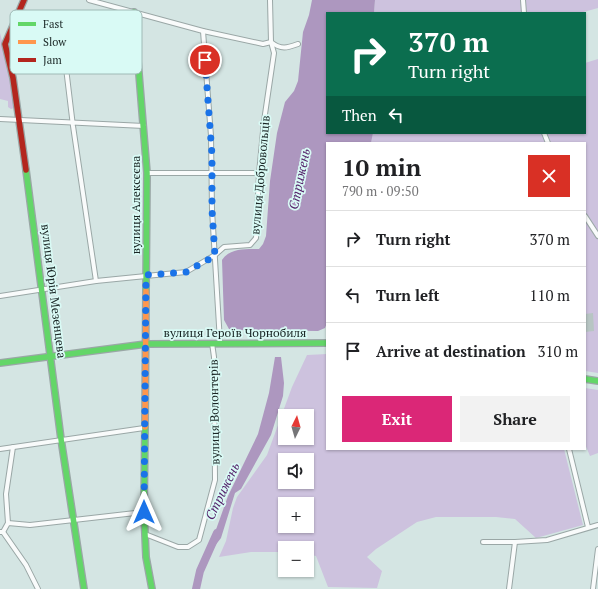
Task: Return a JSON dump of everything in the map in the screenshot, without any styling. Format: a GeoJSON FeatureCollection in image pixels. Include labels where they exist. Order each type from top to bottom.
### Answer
{"type":"FeatureCollection","features":[{"type":"Feature","properties":{"kind":"street","name":"вулиця Юрія Мезенцева"},"geometry":{"type":"LineString","coordinates":[[20,10],[24,0]]}},
{"type":"Feature","properties":{"kind":"street"},"geometry":{"type":"LineString","coordinates":[[89,0],[126,10]]}},
{"type":"Feature","properties":{"kind":"street","name":"вулиця Добровольців"},"geometry":{"type":"LineString","coordinates":[[0,296],[96,281],[186,272],[215,256],[224,247],[250,245],[256,238],[259,173],[264,121],[274,52],[271,42],[270,0]]}},
{"type":"Feature","properties":{"kind":"street"},"geometry":{"type":"LineString","coordinates":[[523,0],[524,12]]}},
{"type":"Feature","properties":{"kind":"street"},"geometry":{"type":"LineString","coordinates":[[142,14],[203,31],[263,44],[271,42],[278,47],[287,48],[298,44]]}},
{"type":"Feature","properties":{"kind":"street"},"geometry":{"type":"LineString","coordinates":[[203,31],[211,142],[211,172],[220,342]]}},
{"type":"Feature","properties":{"kind":"street","name":"вулиця Юрія Мезенцева"},"geometry":{"type":"LineString","coordinates":[[10,32],[5,44],[10,66]]}},
{"type":"Feature","properties":{"kind":"street","name":"вулиця Юрія Мезенцева"},"geometry":{"type":"LineString","coordinates":[[11,74],[43,289],[61,439],[73,520],[79,548],[84,589]]}},
{"type":"Feature","properties":{"kind":"street"},"geometry":{"type":"LineString","coordinates":[[67,74],[72,123],[96,281]]}},
{"type":"Feature","properties":{"kind":"street","name":"вулиця Алексєєва"},"geometry":{"type":"LineString","coordinates":[[139,74],[147,173],[144,512],[146,557],[152,589]]}},
{"type":"Feature","properties":{"kind":"street"},"geometry":{"type":"LineString","coordinates":[[0,119],[144,126]]}},
{"type":"Feature","properties":{"kind":"street"},"geometry":{"type":"LineString","coordinates":[[147,173],[259,173]]}},
{"type":"Feature","properties":{"kind":"street"},"geometry":{"type":"LineString","coordinates":[[586,218],[598,236]]}},
{"type":"Feature","properties":{"kind":"street","name":"вулиця Героїв Чорнобиля"},"geometry":{"type":"LineString","coordinates":[[0,363],[146,344],[212,342],[326,343]]}},
{"type":"Feature","properties":{"kind":"street","name":"вулиця Волонтерів"},"geometry":{"type":"LineString","coordinates":[[145,534],[178,547],[188,547],[199,540],[215,480],[214,357],[212,342]]}},
{"type":"Feature","properties":{"kind":"street"},"geometry":{"type":"LineString","coordinates":[[586,379],[598,381]]}},
{"type":"Feature","properties":{"kind":"street"},"geometry":{"type":"LineString","coordinates":[[0,449],[144,428]]}},
{"type":"Feature","properties":{"kind":"street"},"geometry":{"type":"LineString","coordinates":[[13,447],[6,494],[8,523],[2,532],[26,565],[38,589]]}},
{"type":"Feature","properties":{"kind":"street"},"geometry":{"type":"LineString","coordinates":[[570,450],[588,528]]}},
{"type":"Feature","properties":{"kind":"street"},"geometry":{"type":"LineString","coordinates":[[8,523],[30,525],[144,512]]}},
{"type":"Feature","properties":{"kind":"street"},"geometry":{"type":"LineString","coordinates":[[483,542],[547,540],[597,525],[598,530]]}},
{"type":"Feature","properties":{"kind":"street"},"geometry":{"type":"LineString","coordinates":[[509,589],[515,542]]}},
{"type":"Feature","properties":{"kind":"street"},"geometry":{"type":"LineString","coordinates":[[593,589],[598,549]]}},
{"type":"Feature","properties":{"kind":"shaded area"},"geometry":{"type":"Polygon","coordinates":[[[375,0],[598,0],[598,8],[584,12],[374,12],[375,0]]]}},
{"type":"Feature","properties":{"kind":"shaded area"},"geometry":{"type":"Polygon","coordinates":[[[0,33],[9,67],[14,108],[11,109],[8,107],[8,101],[0,99],[0,33]]]}},
{"type":"Feature","properties":{"kind":"shaded area"},"geometry":{"type":"Polygon","coordinates":[[[598,59],[598,373],[586,371],[586,142],[371,142],[373,134],[586,134],[586,63],[598,59]]]}},
{"type":"Feature","properties":{"kind":"shaded area"},"geometry":{"type":"Polygon","coordinates":[[[326,354],[326,450],[564,450],[583,525],[536,538],[515,519],[496,517],[436,517],[417,522],[376,549],[367,557],[382,571],[377,588],[328,587],[316,556],[314,556],[314,541],[278,541],[278,552],[251,552],[219,557],[226,541],[233,508],[237,497],[267,455],[278,425],[278,445],[314,445],[314,409],[284,409],[292,387],[307,355],[326,354]]]}},
{"type":"Feature","properties":{"kind":"shaded area"},"geometry":{"type":"Polygon","coordinates":[[[586,388],[598,390],[598,453],[590,456],[586,446],[586,388]]]}},
{"type":"Feature","properties":{"kind":"water"},"geometry":{"type":"Polygon","coordinates":[[[312,0],[375,0],[374,12],[326,12],[326,134],[373,134],[371,142],[326,142],[326,326],[325,328],[318,331],[229,329],[224,320],[222,260],[229,253],[234,251],[243,249],[259,249],[266,236],[270,181],[277,133],[285,102],[294,91],[298,81],[303,32],[312,0]]]}},
{"type":"Feature","properties":{"kind":"water"},"geometry":{"type":"Polygon","coordinates":[[[275,357],[281,357],[284,383],[283,396],[271,435],[241,489],[235,493],[221,538],[214,547],[213,538],[228,496],[258,434],[269,393],[275,357]]]}},
{"type":"Feature","properties":{"kind":"building"},"geometry":{"type":"Polygon","coordinates":[[[593,313],[594,331],[586,332],[586,314],[593,313]]]}},
{"type":"Feature","properties":{"kind":"waterway","name":"Стрижень"},"geometry":{"type":"LineString","coordinates":[[196,589],[200,571],[217,533]]}},
{"type":"Feature","properties":{"kind":"traffic: fast"},"geometry":{"type":"LineString","coordinates":[[139,74],[147,173],[146,291]]}},
{"type":"Feature","properties":{"kind":"traffic: fast"},"geometry":{"type":"LineString","coordinates":[[26,170],[61,439],[84,589]]}},
{"type":"Feature","properties":{"kind":"traffic: fast"},"geometry":{"type":"LineString","coordinates":[[0,363],[146,344],[326,343]]}},
{"type":"Feature","properties":{"kind":"traffic: fast"},"geometry":{"type":"LineString","coordinates":[[586,379],[598,381]]}},
{"type":"Feature","properties":{"kind":"traffic: fast"},"geometry":{"type":"LineString","coordinates":[[145,427],[144,512],[146,557],[152,589]]}},
{"type":"Feature","properties":{"kind":"traffic: slow"},"geometry":{"type":"LineString","coordinates":[[145,427],[146,291]]}},
{"type":"Feature","properties":{"kind":"traffic: jam"},"geometry":{"type":"LineString","coordinates":[[20,10],[24,0]]}},
{"type":"Feature","properties":{"kind":"traffic: jam"},"geometry":{"type":"LineString","coordinates":[[10,32],[5,44],[10,65]]}},
{"type":"Feature","properties":{"kind":"traffic: jam"},"geometry":{"type":"LineString","coordinates":[[12,74],[26,170]]}},
{"type":"Feature","properties":{"kind":"route"},"geometry":{"type":"LineString","coordinates":[[144,512],[146,275],[186,272],[215,256],[212,210],[212,155],[205,60]]}}]}
